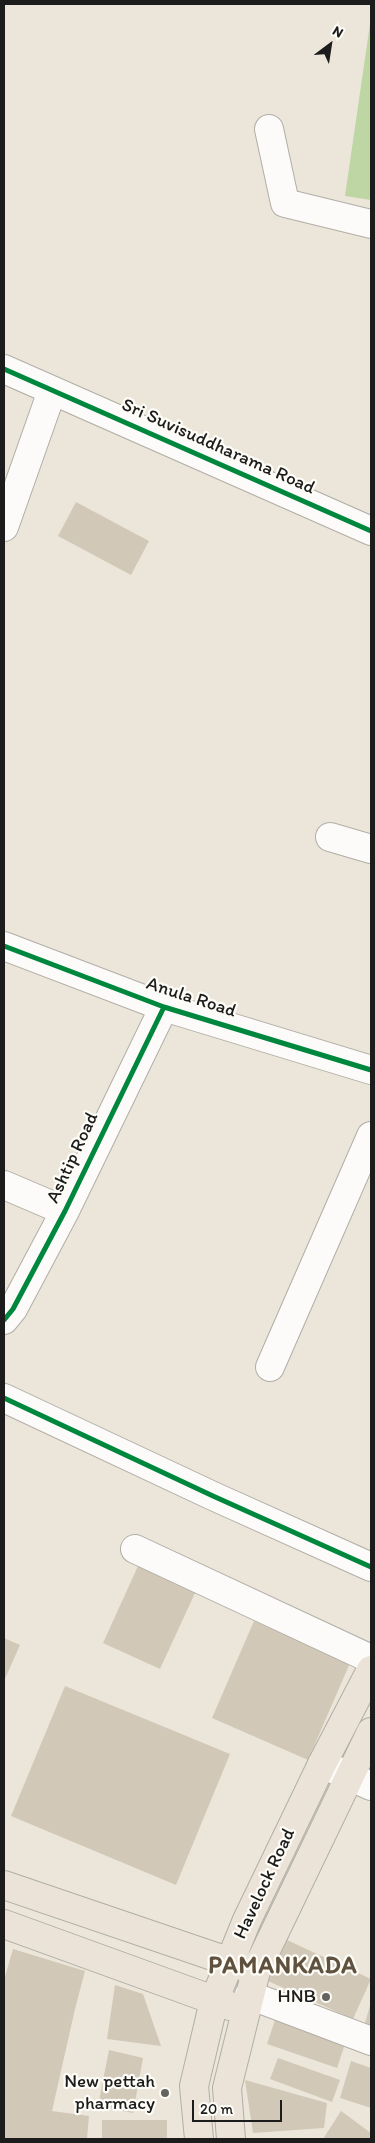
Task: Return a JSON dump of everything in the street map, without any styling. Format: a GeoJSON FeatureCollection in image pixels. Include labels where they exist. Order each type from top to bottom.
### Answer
{"type":"FeatureCollection","features":[{"type":"Feature","properties":{"kind":"main road","name":"Havelock Road"},"geometry":{"type":"LineString","coordinates":[[200,2139],[194,2086],[214,2001],[247,1920],[322,1764],[371,1670]]}},
{"type":"Feature","properties":{"kind":"main road","name":"Havelock Road"},"geometry":{"type":"LineString","coordinates":[[231,2139],[227,2088],[250,1992],[360,1782],[371,1732]]}},
{"type":"Feature","properties":{"kind":"main road"},"geometry":{"type":"LineString","coordinates":[[4,1886],[229,1961],[250,1992],[214,2001],[4,1924]]}},
{"type":"Feature","properties":{"kind":"street"},"geometry":{"type":"LineString","coordinates":[[269,129],[285,203],[371,224]]}},
{"type":"Feature","properties":{"kind":"street","name":"Sri Suvisuddharama Road"},"geometry":{"type":"LineString","coordinates":[[4,368],[371,531]]}},
{"type":"Feature","properties":{"kind":"street"},"geometry":{"type":"LineString","coordinates":[[4,527],[52,390]]}},
{"type":"Feature","properties":{"kind":"street"},"geometry":{"type":"LineString","coordinates":[[330,837],[371,849]]}},
{"type":"Feature","properties":{"kind":"street","name":"Anula Road"},"geometry":{"type":"LineString","coordinates":[[4,946],[164,1006],[371,1070]]}},
{"type":"Feature","properties":{"kind":"street","name":"Ashtip Road"},"geometry":{"type":"LineString","coordinates":[[4,1320],[13,1309],[65,1211],[164,1006]]}},
{"type":"Feature","properties":{"kind":"street"},"geometry":{"type":"LineString","coordinates":[[270,1367],[371,1136]]}},
{"type":"Feature","properties":{"kind":"street"},"geometry":{"type":"LineString","coordinates":[[4,1185],[65,1211]]}},
{"type":"Feature","properties":{"kind":"street"},"geometry":{"type":"LineString","coordinates":[[4,1398],[213,1496],[371,1567]]}},
{"type":"Feature","properties":{"kind":"street"},"geometry":{"type":"LineString","coordinates":[[135,1549],[371,1659]]}},
{"type":"Feature","properties":{"kind":"street"},"geometry":{"type":"LineString","coordinates":[[322,1764],[360,1782]]}},
{"type":"Feature","properties":{"kind":"street"},"geometry":{"type":"LineString","coordinates":[[250,1992],[371,2041]]}},
{"type":"Feature","properties":{"kind":"green space"},"geometry":{"type":"Polygon","coordinates":[[[371,17],[371,200],[345,196],[371,17]]]}},
{"type":"Feature","properties":{"kind":"building"},"geometry":{"type":"Polygon","coordinates":[[[76,502],[149,541],[131,575],[58,536],[76,502]]]}},
{"type":"Feature","properties":{"kind":"building"},"geometry":{"type":"Polygon","coordinates":[[[138,1566],[195,1593],[160,1669],[103,1643],[138,1566]]]}},
{"type":"Feature","properties":{"kind":"building"},"geometry":{"type":"Polygon","coordinates":[[[254,1621],[350,1663],[308,1760],[212,1718],[254,1621]]]}},
{"type":"Feature","properties":{"kind":"building"},"geometry":{"type":"Polygon","coordinates":[[[4,1638],[20,1645],[4,1681],[4,1638]]]}},
{"type":"Feature","properties":{"kind":"building"},"geometry":{"type":"Polygon","coordinates":[[[65,1686],[230,1754],[176,1885],[11,1816],[65,1686]]]}},
{"type":"Feature","properties":{"kind":"building"},"geometry":{"type":"Polygon","coordinates":[[[287,1940],[371,1979],[353,2019],[268,1981],[287,1940]]]}},
{"type":"Feature","properties":{"kind":"building"},"geometry":{"type":"Polygon","coordinates":[[[13,1949],[85,1971],[52,2111],[89,2116],[87,2139],[4,2139],[4,1980],[13,1949]]]}},
{"type":"Feature","properties":{"kind":"building"},"geometry":{"type":"Polygon","coordinates":[[[115,1985],[143,1994],[161,2046],[107,2039],[115,1985]]]}},
{"type":"Feature","properties":{"kind":"building"},"geometry":{"type":"Polygon","coordinates":[[[371,2002],[371,2025],[365,2023],[371,2002]]]}},
{"type":"Feature","properties":{"kind":"building"},"geometry":{"type":"Polygon","coordinates":[[[276,2017],[346,2041],[337,2068],[267,2044],[276,2017]]]}},
{"type":"Feature","properties":{"kind":"building"},"geometry":{"type":"Polygon","coordinates":[[[109,2050],[143,2058],[133,2113],[98,2106],[109,2050]]]}},
{"type":"Feature","properties":{"kind":"building"},"geometry":{"type":"Polygon","coordinates":[[[278,2058],[340,2080],[332,2102],[270,2079],[278,2058]]]}},
{"type":"Feature","properties":{"kind":"building"},"geometry":{"type":"Polygon","coordinates":[[[351,2061],[371,2068],[371,2108],[340,2098],[351,2061]]]}},
{"type":"Feature","properties":{"kind":"building"},"geometry":{"type":"Polygon","coordinates":[[[245,2080],[327,2103],[324,2128],[253,2133],[245,2080]]]}},
{"type":"Feature","properties":{"kind":"building"},"geometry":{"type":"Polygon","coordinates":[[[341,2111],[371,2133],[371,2139],[323,2139],[341,2111]]]}},
{"type":"Feature","properties":{"kind":"building"},"geometry":{"type":"Polygon","coordinates":[[[102,2120],[167,2120],[167,2139],[102,2139],[102,2120]]]}},
{"type":"Feature","properties":{"kind":"cycle path"},"geometry":{"type":"LineString","coordinates":[[4,369],[371,531]]}},
{"type":"Feature","properties":{"kind":"cycle path"},"geometry":{"type":"LineString","coordinates":[[4,946],[164,1007],[371,1070]]}},
{"type":"Feature","properties":{"kind":"cycle path"},"geometry":{"type":"LineString","coordinates":[[4,1320],[13,1309],[65,1211],[164,1007]]}},
{"type":"Feature","properties":{"kind":"cycle path"},"geometry":{"type":"LineString","coordinates":[[4,1398],[213,1496],[371,1567]]}},
{"type":"Feature","properties":{"kind":"place","name":"HNB"},"geometry":{"type":"Point","coordinates":[326,1997]}},
{"type":"Feature","properties":{"kind":"place","name":"New pettah pharmacy"},"geometry":{"type":"Point","coordinates":[165,2093]}},
{"type":"Feature","properties":{"kind":"district","name":"PAMANKADA"},"geometry":{"type":"Point","coordinates":[283,1967]}}]}
